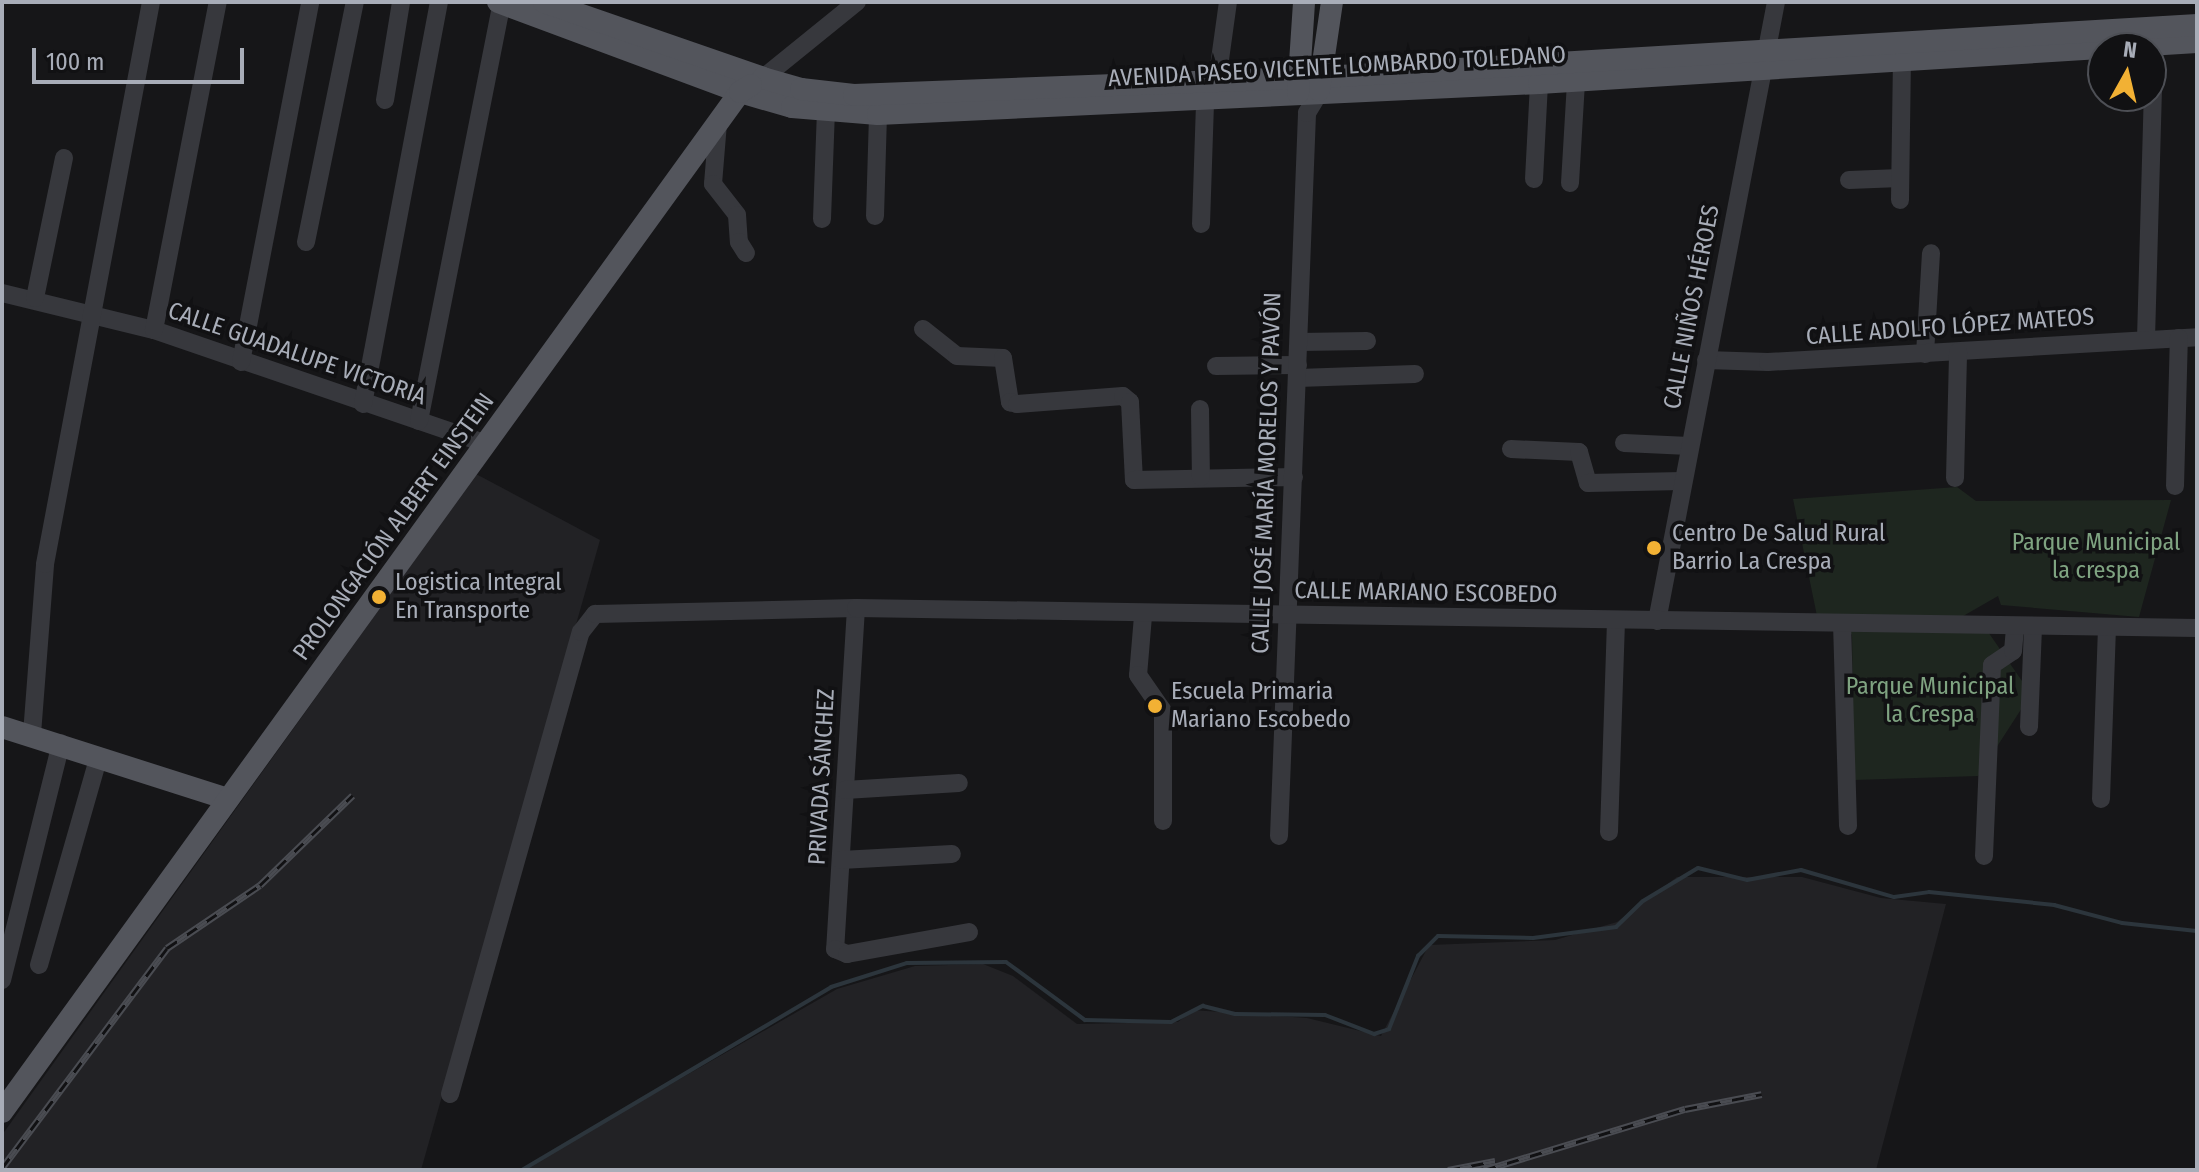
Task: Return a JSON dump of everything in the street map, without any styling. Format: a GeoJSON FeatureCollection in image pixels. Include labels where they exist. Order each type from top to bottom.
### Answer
{"type":"FeatureCollection","features":[{"type":"Feature","properties":{"kind":"main road","name":"AVENIDA PASEO VICENTE LOMBARDO TOLEDANO"},"geometry":{"type":"LineString","coordinates":[[544,2],[763,78],[801,89],[854,95],[1309,91],[1539,83],[1765,59],[1902,61],[2087,49]]}},
{"type":"Feature","properties":{"kind":"main road","name":"CALLE JOSÉ MARÍA MORELOS Y PAVÓN"},"geometry":{"type":"LineString","coordinates":[[1304,2],[1309,91]]}},
{"type":"Feature","properties":{"kind":"main road","name":"CALLE JOSÉ MARÍA MORELOS Y PAVÓN"},"geometry":{"type":"LineString","coordinates":[[1309,91],[1332,2]]}},
{"type":"Feature","properties":{"kind":"main road","name":"AVENIDA PASEO VICENTE LOMBARDO TOLEDANO"},"geometry":{"type":"LineString","coordinates":[[500,3],[740,92],[826,111],[878,114],[1211,91]]}},
{"type":"Feature","properties":{"kind":"main road","name":"AVENIDA PASEO VICENTE LOMBARDO TOLEDANO"},"geometry":{"type":"LineString","coordinates":[[1309,91],[2197,25]]}},
{"type":"Feature","properties":{"kind":"main road","name":"AVENIDA PASEO VICENTE LOMBARDO TOLEDANO"},"geometry":{"type":"LineString","coordinates":[[2167,44],[2197,42]]}},
{"type":"Feature","properties":{"kind":"main road","name":"PROLONGACIÓN ALBERT EINSTEIN"},"geometry":{"type":"LineString","coordinates":[[2,1112],[740,92],[763,78]]}},
{"type":"Feature","properties":{"kind":"main road"},"geometry":{"type":"LineString","coordinates":[[2,727],[61,743],[227,799]]}},
{"type":"Feature","properties":{"kind":"street"},"geometry":{"type":"LineString","coordinates":[[32,734],[45,564],[151,2]]}},
{"type":"Feature","properties":{"kind":"street"},"geometry":{"type":"LineString","coordinates":[[154,330],[218,2]]}},
{"type":"Feature","properties":{"kind":"street"},"geometry":{"type":"LineString","coordinates":[[241,362],[310,2]]}},
{"type":"Feature","properties":{"kind":"street"},"geometry":{"type":"LineString","coordinates":[[306,242],[355,2]]}},
{"type":"Feature","properties":{"kind":"street"},"geometry":{"type":"LineString","coordinates":[[385,100],[401,2]]}},
{"type":"Feature","properties":{"kind":"street"},"geometry":{"type":"LineString","coordinates":[[363,404],[439,2]]}},
{"type":"Feature","properties":{"kind":"street","name":"PROLONGACIÓN ALBERT EINSTEIN"},"geometry":{"type":"LineString","coordinates":[[763,78],[857,2]]}},
{"type":"Feature","properties":{"kind":"street"},"geometry":{"type":"LineString","coordinates":[[1201,224],[1211,91],[1228,2]]}},
{"type":"Feature","properties":{"kind":"street","name":"CALLE NIÑOS HÉROES"},"geometry":{"type":"LineString","coordinates":[[1657,621],[1776,2]]}},
{"type":"Feature","properties":{"kind":"street"},"geometry":{"type":"LineString","coordinates":[[419,421],[500,3]]}},
{"type":"Feature","properties":{"kind":"street"},"geometry":{"type":"LineString","coordinates":[[1900,200],[1902,61]]}},
{"type":"Feature","properties":{"kind":"street"},"geometry":{"type":"LineString","coordinates":[[1570,183],[1576,81]]}},
{"type":"Feature","properties":{"kind":"street"},"geometry":{"type":"LineString","coordinates":[[1534,179],[1539,83]]}},
{"type":"Feature","properties":{"kind":"street","name":"CALLE JOSÉ MARÍA MORELOS Y PAVÓN"},"geometry":{"type":"LineString","coordinates":[[1279,836],[1309,91]]}},
{"type":"Feature","properties":{"kind":"street"},"geometry":{"type":"LineString","coordinates":[[822,219],[826,111]]}},
{"type":"Feature","properties":{"kind":"street"},"geometry":{"type":"LineString","coordinates":[[2146,339],[2152,112]]}},
{"type":"Feature","properties":{"kind":"street"},"geometry":{"type":"LineString","coordinates":[[875,216],[878,114]]}},
{"type":"Feature","properties":{"kind":"street"},"geometry":{"type":"LineString","coordinates":[[718,123],[713,184],[737,215],[746,253]]}},
{"type":"Feature","properties":{"kind":"street"},"geometry":{"type":"LineString","coordinates":[[35,298],[64,158]]}},
{"type":"Feature","properties":{"kind":"street"},"geometry":{"type":"LineString","coordinates":[[1849,180],[1900,178]]}},
{"type":"Feature","properties":{"kind":"street"},"geometry":{"type":"LineString","coordinates":[[1925,354],[1931,253]]}},
{"type":"Feature","properties":{"kind":"street","name":"CALLE GUADALUPE VICTORIA"},"geometry":{"type":"LineString","coordinates":[[2,293],[35,298],[154,330],[487,444]]}},
{"type":"Feature","properties":{"kind":"street"},"geometry":{"type":"LineString","coordinates":[[923,329],[957,356],[1003,358],[1010,402],[1123,396],[1130,402],[1134,480],[1294,477]]}},
{"type":"Feature","properties":{"kind":"street"},"geometry":{"type":"LineString","coordinates":[[2175,486],[2188,337]]}},
{"type":"Feature","properties":{"kind":"street","name":"CALLE ADOLFO LÓPEZ MATEOS"},"geometry":{"type":"LineString","coordinates":[[1706,360],[1768,362],[2188,337]]}},
{"type":"Feature","properties":{"kind":"street"},"geometry":{"type":"LineString","coordinates":[[1299,342],[1367,341]]}},
{"type":"Feature","properties":{"kind":"street"},"geometry":{"type":"LineString","coordinates":[[1955,478],[1958,352]]}},
{"type":"Feature","properties":{"kind":"street"},"geometry":{"type":"LineString","coordinates":[[1216,366],[1298,372],[1415,374]]}},
{"type":"Feature","properties":{"kind":"street"},"geometry":{"type":"LineString","coordinates":[[1200,409],[1201,477]]}},
{"type":"Feature","properties":{"kind":"street"},"geometry":{"type":"LineString","coordinates":[[1624,443],[1689,446]]}},
{"type":"Feature","properties":{"kind":"street"},"geometry":{"type":"LineString","coordinates":[[1511,449],[1579,452],[1588,483],[1682,481]]}},
{"type":"Feature","properties":{"kind":"street","name":"CALLE MARIANO ESCOBEDO"},"geometry":{"type":"LineString","coordinates":[[450,1094],[581,632],[595,614],[856,608],[1143,616],[1288,614],[2197,628]]}},
{"type":"Feature","properties":{"kind":"street","name":"PRIVADA SÁNCHEZ"},"geometry":{"type":"LineString","coordinates":[[856,608],[835,949],[847,954],[969,932]]}},
{"type":"Feature","properties":{"kind":"street"},"geometry":{"type":"LineString","coordinates":[[1143,616],[1138,675],[1163,711],[1163,821]]}},
{"type":"Feature","properties":{"kind":"street"},"geometry":{"type":"LineString","coordinates":[[1609,832],[1616,620]]}},
{"type":"Feature","properties":{"kind":"street"},"geometry":{"type":"LineString","coordinates":[[1842,623],[1848,826]]}},
{"type":"Feature","properties":{"kind":"street"},"geometry":{"type":"LineString","coordinates":[[2024,626],[2029,727]]}},
{"type":"Feature","properties":{"kind":"street"},"geometry":{"type":"LineString","coordinates":[[1984,856],[1992,662],[2013,651],[2024,626]]}},
{"type":"Feature","properties":{"kind":"street"},"geometry":{"type":"LineString","coordinates":[[2101,799],[2107,628]]}},
{"type":"Feature","properties":{"kind":"street"},"geometry":{"type":"LineString","coordinates":[[2,980],[61,743]]}},
{"type":"Feature","properties":{"kind":"street"},"geometry":{"type":"LineString","coordinates":[[39,965],[99,756]]}},
{"type":"Feature","properties":{"kind":"street"},"geometry":{"type":"LineString","coordinates":[[845,790],[959,783]]}},
{"type":"Feature","properties":{"kind":"street"},"geometry":{"type":"LineString","coordinates":[[841,860],[952,854]]}},
{"type":"Feature","properties":{"kind":"shaded area"},"geometry":{"type":"Polygon","coordinates":[[[476,474],[600,540],[421,1170],[2,1170],[2,1135],[476,474]]]}},
{"type":"Feature","properties":{"kind":"shaded area"},"geometry":{"type":"Polygon","coordinates":[[[1677,877],[1802,877],[1881,898],[1946,904],[1876,1170],[521,1170],[837,989],[915,966],[983,964],[1013,976],[1077,1024],[1178,1022],[1192,1010],[1307,1018],[1381,1036],[1429,945],[1555,940],[1617,922],[1677,877]]]}},
{"type":"Feature","properties":{"kind":"green space","name":"Parque Municipal la Crespa"},"geometry":{"type":"Polygon","coordinates":[[[1957,487],[1976,501],[2171,500],[2139,617],[2001,605],[1998,596],[1951,623],[1817,616],[1793,499],[1957,487]]]}},
{"type":"Feature","properties":{"kind":"green space","name":"Parque Municipal la Crespa"},"geometry":{"type":"Polygon","coordinates":[[[1844,626],[1984,626],[2031,694],[1978,776],[1854,780],[1852,635],[1844,626]]]}},
{"type":"Feature","properties":{"kind":"waterway"},"geometry":{"type":"LineString","coordinates":[[522,1170],[831,987],[907,963],[1006,962],[1085,1020],[1171,1022],[1203,1006],[1235,1014],[1325,1015],[1374,1034],[1389,1029],[1418,956],[1438,936],[1533,938],[1616,927],[1643,901],[1698,868],[1747,880],[1801,870],[1894,897],[1929,892],[2054,905],[2122,923],[2197,931]]}},
{"type":"Feature","properties":{"kind":"railway"},"geometry":{"type":"LineString","coordinates":[[2,1168],[167,948],[260,885],[353,795]]}},
{"type":"Feature","properties":{"kind":"railway"},"geometry":{"type":"LineString","coordinates":[[1484,1170],[1685,1109],[1762,1094]]}},
{"type":"Feature","properties":{"kind":"railway"},"geometry":{"type":"LineString","coordinates":[[1448,1170],[1495,1161]]}},
{"type":"Feature","properties":{"kind":"place","name":"Centro De Salud Rural Barrio La Crespa"},"geometry":{"type":"Point","coordinates":[1654,548]}},
{"type":"Feature","properties":{"kind":"place","name":"Logistica Integral En Transporte"},"geometry":{"type":"Point","coordinates":[379,597]}},
{"type":"Feature","properties":{"kind":"place","name":"Escuela Primaria Mariano Escobedo"},"geometry":{"type":"Point","coordinates":[1155,706]}},
{"type":"Feature","properties":{"kind":"park label","name":"Parque Municipal la crespa"},"geometry":{"type":"Point","coordinates":[2096,557]}}]}
